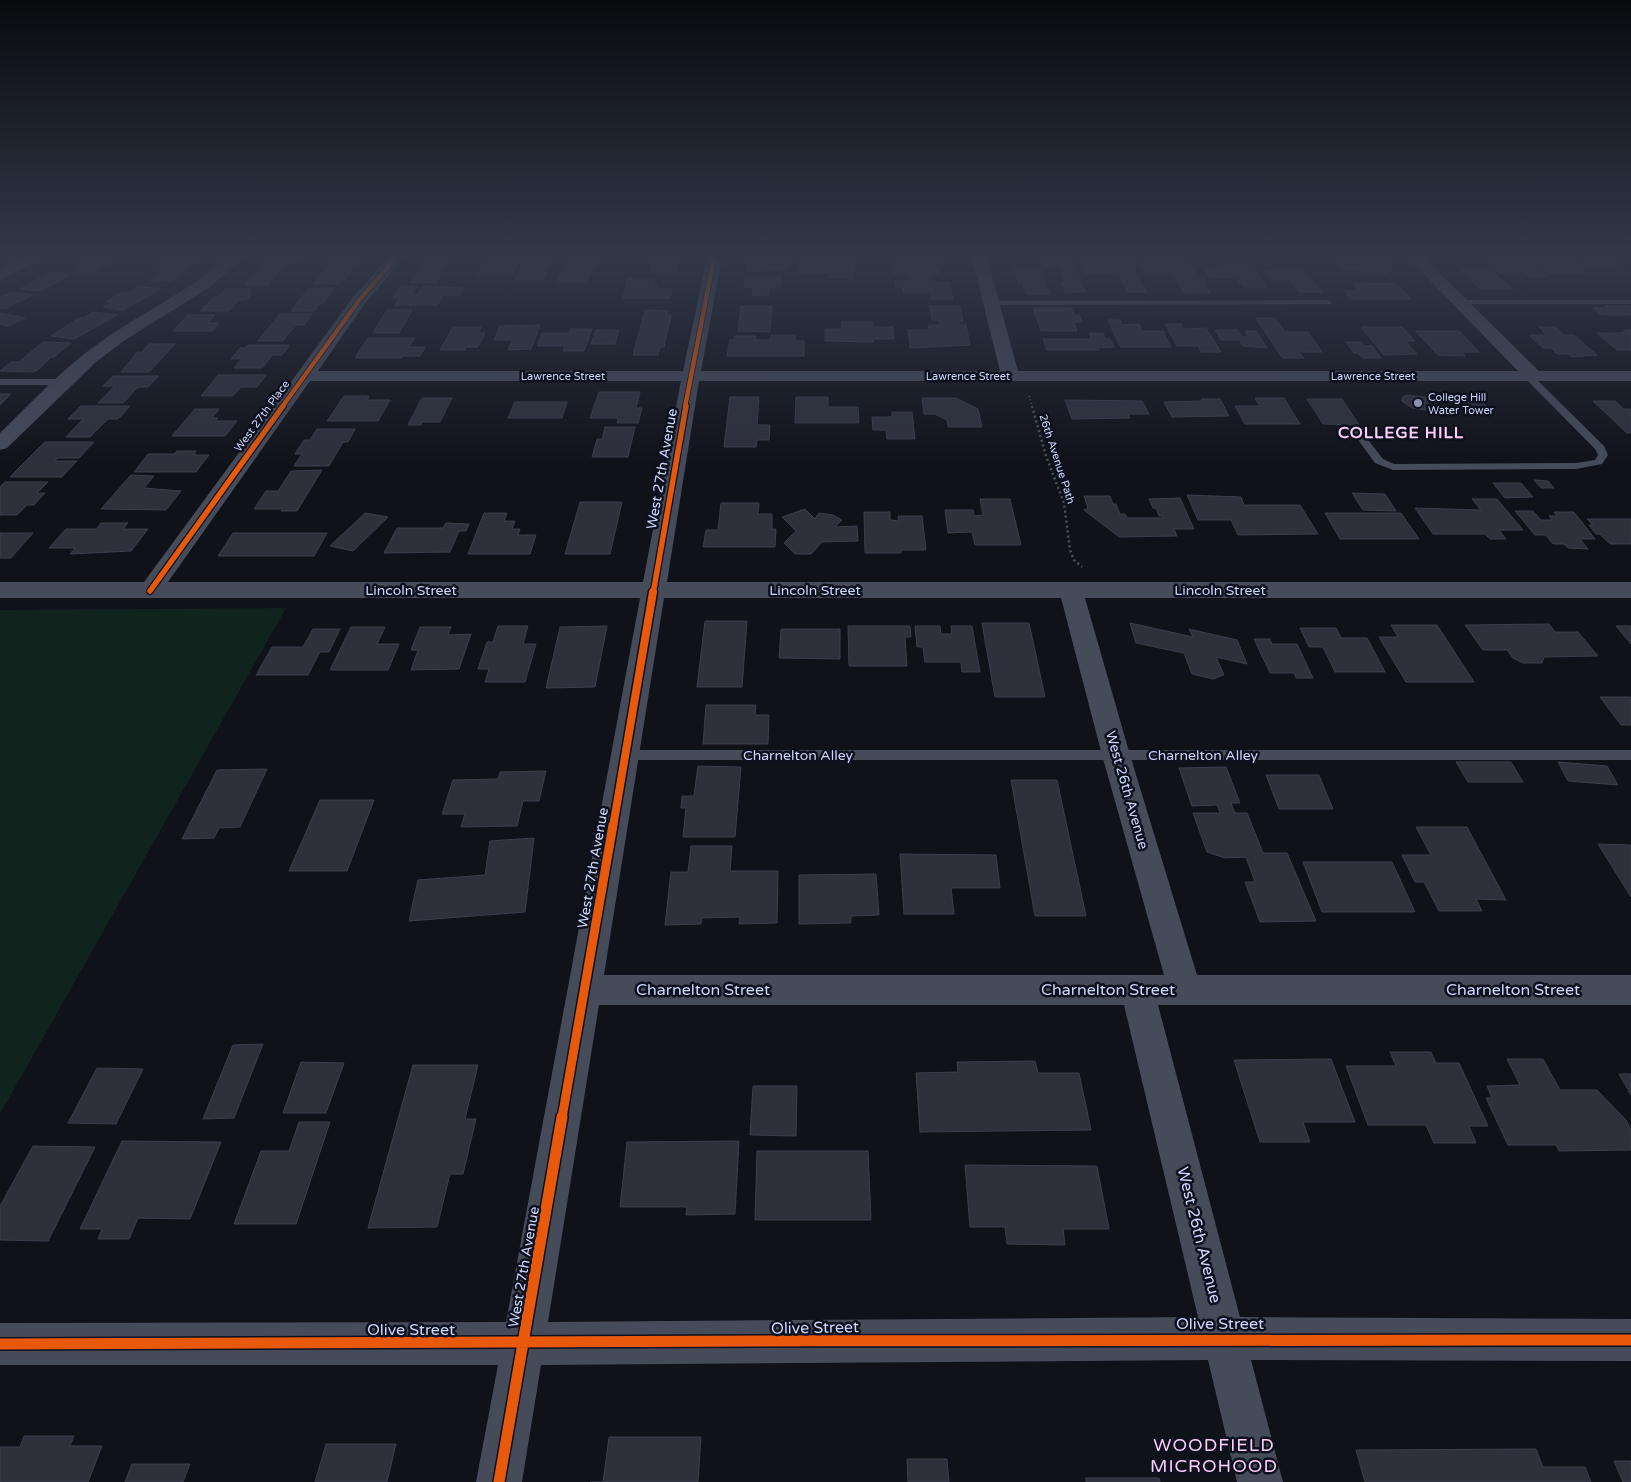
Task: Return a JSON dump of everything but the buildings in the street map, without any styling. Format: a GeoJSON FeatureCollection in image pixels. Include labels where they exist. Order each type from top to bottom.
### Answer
{"type":"FeatureCollection","features":[{"type":"Feature","properties":{"kind":"street"},"geometry":{"type":"LineString","coordinates":[[0,444],[102,348],[135,327]]}},
{"type":"Feature","properties":{"kind":"street","name":"West 27th Place"},"geometry":{"type":"LineString","coordinates":[[150,591],[340,327]]}},
{"type":"Feature","properties":{"kind":"street","name":"West 27th Avenue"},"geometry":{"type":"LineString","coordinates":[[499,1482],[700,327]]}},
{"type":"Feature","properties":{"kind":"street"},"geometry":{"type":"LineString","coordinates":[[998,327],[1010,376]]}},
{"type":"Feature","properties":{"kind":"street"},"geometry":{"type":"LineString","coordinates":[[1485,327],[1531,376]]}},
{"type":"Feature","properties":{"kind":"street","name":"Lawrence Street"},"geometry":{"type":"LineString","coordinates":[[305,376],[1631,376]]}},
{"type":"Feature","properties":{"kind":"street","name":"Lincoln Street"},"geometry":{"type":"LineString","coordinates":[[0,590],[1631,590]]}},
{"type":"Feature","properties":{"kind":"street","name":"West 26th Avenue"},"geometry":{"type":"LineString","coordinates":[[1080,590],[1116,754],[1185,990]]}},
{"type":"Feature","properties":{"kind":"street","name":"West 26th Avenue"},"geometry":{"type":"LineString","coordinates":[[1137,989],[1260,1482]]}},
{"type":"Feature","properties":{"kind":"street","name":"Charnelton Street"},"geometry":{"type":"LineString","coordinates":[[585,990],[1631,990]]}},
{"type":"Feature","properties":{"kind":"street","name":"Olive Street"},"geometry":{"type":"LineString","coordinates":[[0,1344],[523,1344],[1224,1338],[1631,1340]]}},
{"type":"Feature","properties":{"kind":"lane"},"geometry":{"type":"LineString","coordinates":[[1358,433],[1379,461],[1390,466],[1576,466],[1598,462],[1603,455],[1600,448],[1531,376]]}},
{"type":"Feature","properties":{"kind":"lane"},"geometry":{"type":"LineString","coordinates":[[0,382],[65,382]]}},
{"type":"Feature","properties":{"kind":"lane","name":"Charnelton Alley"},"geometry":{"type":"LineString","coordinates":[[625,755],[1631,755]]}},
{"type":"Feature","properties":{"kind":"green space"},"geometry":{"type":"Polygon","coordinates":[[[286,608],[0,1114],[0,610],[286,608]]]}},
{"type":"Feature","properties":{"kind":"cycle path"},"geometry":{"type":"LineString","coordinates":[[150,591],[340,327]]}},
{"type":"Feature","properties":{"kind":"cycle path"},"geometry":{"type":"LineString","coordinates":[[499,1482],[700,327]]}},
{"type":"Feature","properties":{"kind":"cycle path"},"geometry":{"type":"LineString","coordinates":[[0,1344],[473,1344],[1224,1338],[1631,1340]]}},
{"type":"Feature","properties":{"kind":"place","name":"College Hill Water Tower"},"geometry":{"type":"Point","coordinates":[1418,403]}},
{"type":"Feature","properties":{"kind":"district","name":"COLLEGE HILL"},"geometry":{"type":"Point","coordinates":[1401,433]}},
{"type":"Feature","properties":{"kind":"district","name":"WOODFIELD MICROHOOD"},"geometry":{"type":"Point","coordinates":[1214,1455]}}]}
